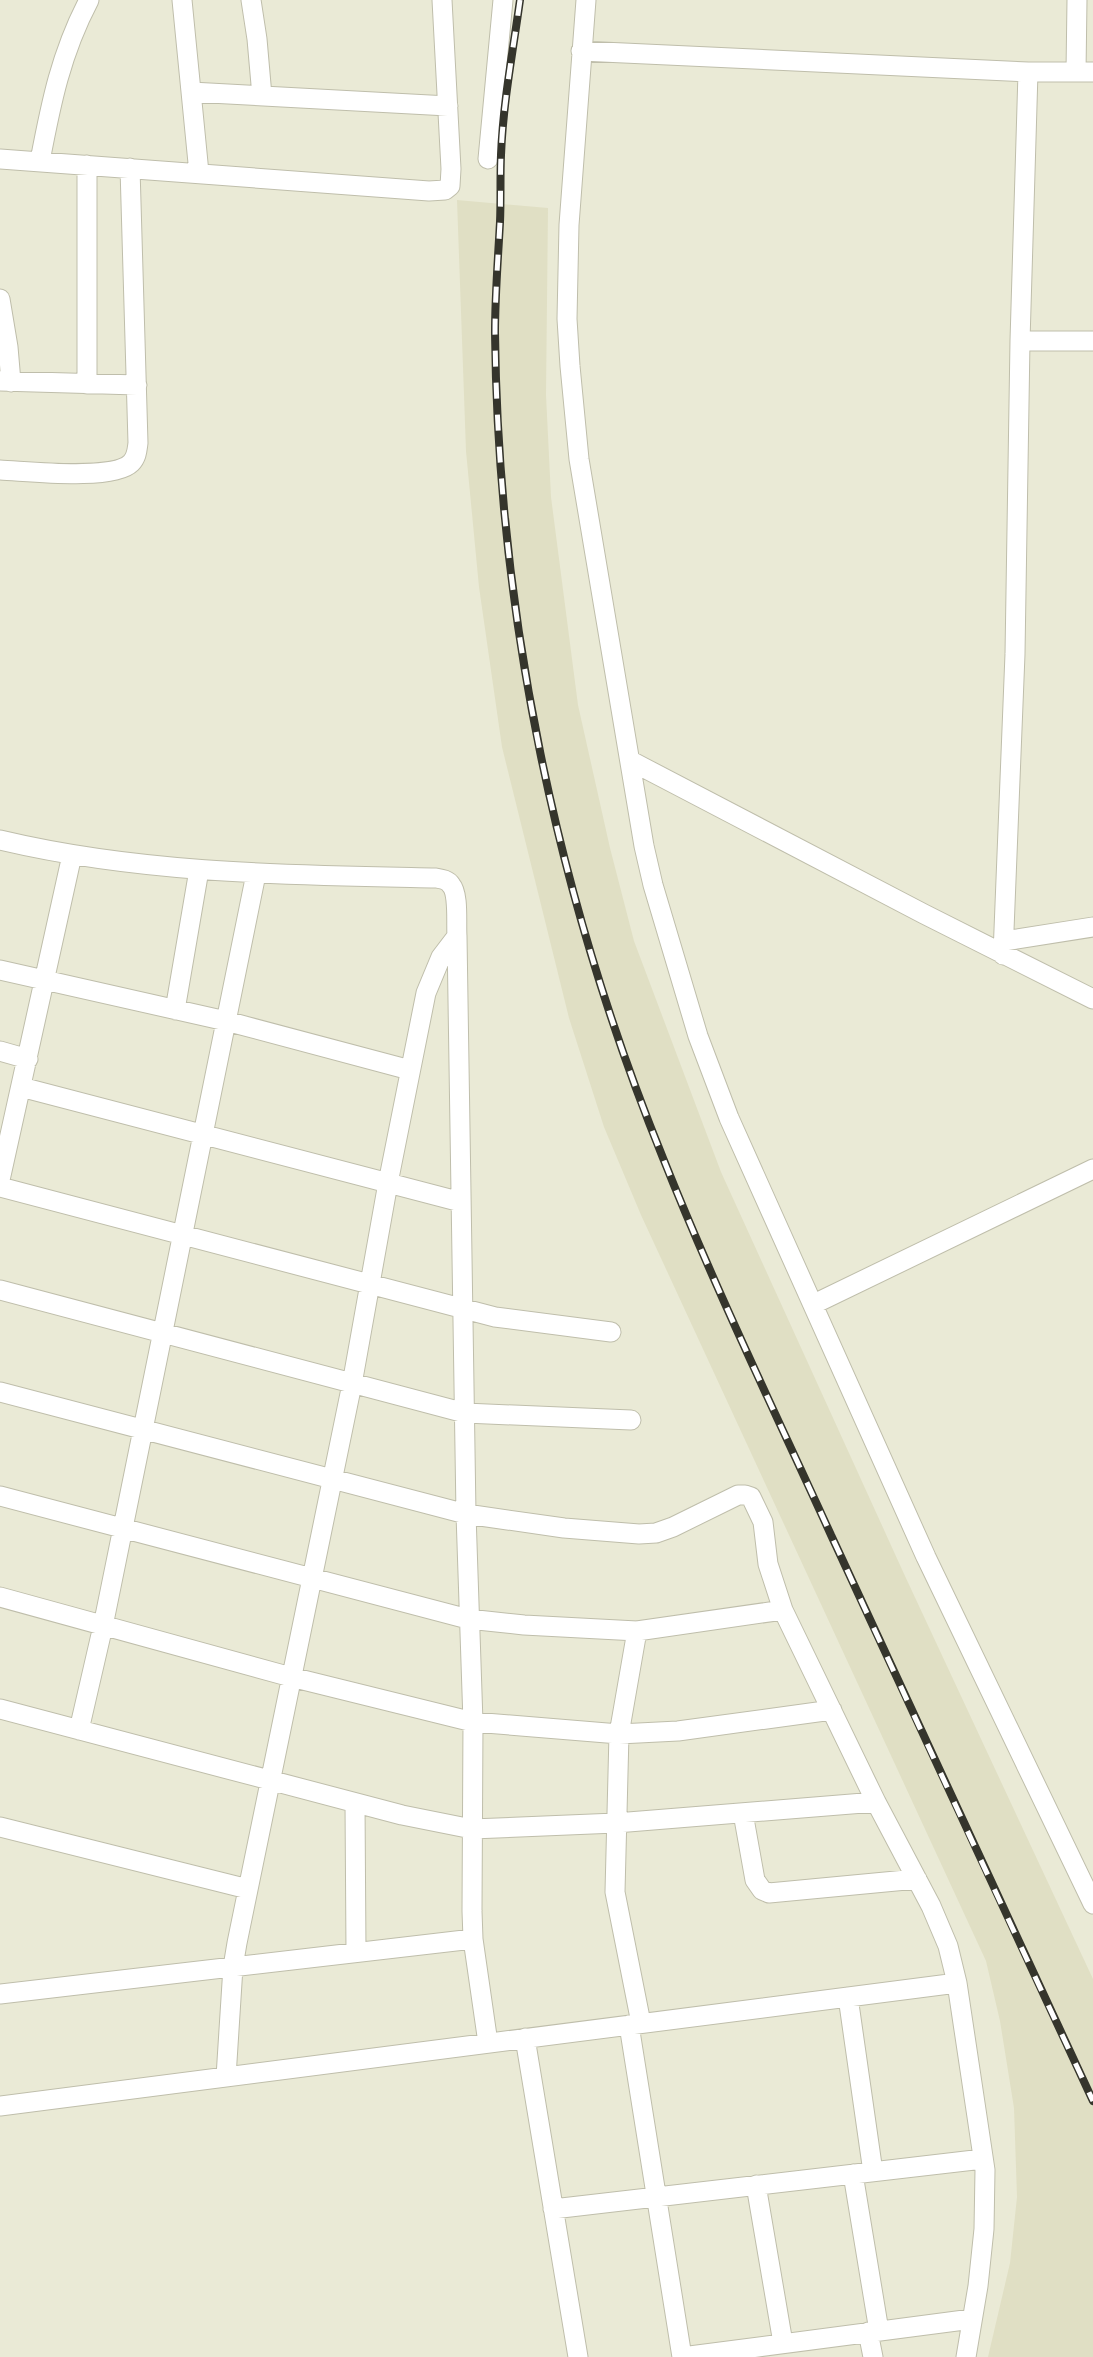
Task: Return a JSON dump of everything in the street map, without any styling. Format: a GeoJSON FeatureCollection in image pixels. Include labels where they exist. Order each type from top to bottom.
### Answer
{"type":"FeatureCollection","features":[{"type":"Feature","properties":{"kind":"street"},"geometry":{"type":"LineString","coordinates":[[40,161],[54,86],[66,48],[89,0]]}},
{"type":"Feature","properties":{"kind":"street"},"geometry":{"type":"LineString","coordinates":[[182,0],[199,173]]}},
{"type":"Feature","properties":{"kind":"street"},"geometry":{"type":"LineString","coordinates":[[251,0],[262,96]]}},
{"type":"Feature","properties":{"kind":"street"},"geometry":{"type":"LineString","coordinates":[[0,159],[429,191],[445,190],[452,179],[442,0]]}},
{"type":"Feature","properties":{"kind":"street"},"geometry":{"type":"LineString","coordinates":[[488,159],[503,0]]}},
{"type":"Feature","properties":{"kind":"street"},"geometry":{"type":"LineString","coordinates":[[586,0],[567,260],[570,366],[579,459],[651,874],[698,1036],[729,1118],[926,1557],[1093,1904]]}},
{"type":"Feature","properties":{"kind":"street"},"geometry":{"type":"LineString","coordinates":[[581,51],[1028,72],[1085,72],[1077,0]]}},
{"type":"Feature","properties":{"kind":"street"},"geometry":{"type":"LineString","coordinates":[[1003,948],[1015,654],[1028,72]]}},
{"type":"Feature","properties":{"kind":"street"},"geometry":{"type":"LineString","coordinates":[[191,92],[448,107]]}},
{"type":"Feature","properties":{"kind":"street"},"geometry":{"type":"LineString","coordinates":[[87,165],[87,384]]}},
{"type":"Feature","properties":{"kind":"street"},"geometry":{"type":"LineString","coordinates":[[0,470],[109,472],[131,464],[137,454],[130,168]]}},
{"type":"Feature","properties":{"kind":"street"},"geometry":{"type":"LineString","coordinates":[[0,299],[8,347],[5,381],[137,385]]}},
{"type":"Feature","properties":{"kind":"street"},"geometry":{"type":"LineString","coordinates":[[1020,341],[1093,341]]}},
{"type":"Feature","properties":{"kind":"street"},"geometry":{"type":"LineString","coordinates":[[631,761],[1003,948],[1093,999]]}},
{"type":"Feature","properties":{"kind":"street"},"geometry":{"type":"LineString","coordinates":[[0,840],[72,855],[199,870],[446,880],[452,885],[457,936],[468,1619],[473,1722],[473,1939],[488,2043]]}},
{"type":"Feature","properties":{"kind":"street"},"geometry":{"type":"LineString","coordinates":[[1,1170],[46,982],[72,855]]}},
{"type":"Feature","properties":{"kind":"street"},"geometry":{"type":"LineString","coordinates":[[175,1010],[199,870]]}},
{"type":"Feature","properties":{"kind":"street"},"geometry":{"type":"LineString","coordinates":[[79,1730],[103,1626],[256,874]]}},
{"type":"Feature","properties":{"kind":"street"},"geometry":{"type":"LineString","coordinates":[[1003,948],[1093,927]]}},
{"type":"Feature","properties":{"kind":"street"},"geometry":{"type":"LineString","coordinates":[[226,2077],[233,1967],[352,1384],[426,992],[440,957],[457,936]]}},
{"type":"Feature","properties":{"kind":"street"},"geometry":{"type":"LineString","coordinates":[[0,970],[226,1021],[411,1070]]}},
{"type":"Feature","properties":{"kind":"street"},"geometry":{"type":"LineString","coordinates":[[0,1051],[28,1059]]}},
{"type":"Feature","properties":{"kind":"street"},"geometry":{"type":"LineString","coordinates":[[21,1087],[461,1202]]}},
{"type":"Feature","properties":{"kind":"street"},"geometry":{"type":"LineString","coordinates":[[814,1304],[1093,1169]]}},
{"type":"Feature","properties":{"kind":"street"},"geometry":{"type":"LineString","coordinates":[[0,1187],[463,1308],[526,1322],[611,1332]]}},
{"type":"Feature","properties":{"kind":"street"},"geometry":{"type":"LineString","coordinates":[[0,1290],[465,1413],[631,1420]]}},
{"type":"Feature","properties":{"kind":"street"},"geometry":{"type":"LineString","coordinates":[[0,1392],[466,1514],[564,1528],[639,1534],[665,1530],[738,1496],[751,1497],[763,1522],[768,1564],[783,1609],[948,1946],[957,1983],[983,2159],[986,2200],[966,2357]]}},
{"type":"Feature","properties":{"kind":"street"},"geometry":{"type":"LineString","coordinates":[[0,1496],[468,1619],[637,1631],[783,1609]]}},
{"type":"Feature","properties":{"kind":"street"},"geometry":{"type":"LineString","coordinates":[[0,1597],[291,1677],[473,1722],[619,1734],[678,1731],[832,1710]]}},
{"type":"Feature","properties":{"kind":"street"},"geometry":{"type":"LineString","coordinates":[[637,1631],[619,1734],[615,1892],[682,2357],[778,2348],[972,2319]]}},
{"type":"Feature","properties":{"kind":"street"},"geometry":{"type":"LineString","coordinates":[[0,1709],[355,1803],[472,1829],[616,1823],[876,1802]]}},
{"type":"Feature","properties":{"kind":"street"},"geometry":{"type":"LineString","coordinates":[[355,1803],[356,1952]]}},
{"type":"Feature","properties":{"kind":"street"},"geometry":{"type":"LineString","coordinates":[[743,1813],[755,1880],[757,1885],[769,1893],[917,1879]]}},
{"type":"Feature","properties":{"kind":"street"},"geometry":{"type":"LineString","coordinates":[[0,1827],[248,1889]]}},
{"type":"Feature","properties":{"kind":"street"},"geometry":{"type":"LineString","coordinates":[[0,1994],[473,1939]]}},
{"type":"Feature","properties":{"kind":"street"},"geometry":{"type":"LineString","coordinates":[[0,2106],[957,1983]]}},
{"type":"Feature","properties":{"kind":"street"},"geometry":{"type":"LineString","coordinates":[[848,1997],[863,2173],[874,2332],[873,2357]]}},
{"type":"Feature","properties":{"kind":"street"},"geometry":{"type":"LineString","coordinates":[[525,2038],[578,2357]]}},
{"type":"Feature","properties":{"kind":"street"},"geometry":{"type":"LineString","coordinates":[[554,2209],[983,2159]]}},
{"type":"Feature","properties":{"kind":"street"},"geometry":{"type":"LineString","coordinates":[[756,2185],[778,2348]]}},
{"type":"Feature","properties":{"kind":"shaded area"},"geometry":{"type":"Polygon","coordinates":[[[457,200],[548,208],[546,395],[551,497],[578,705],[634,941],[721,1172],[1093,1979],[1093,2357],[988,2357],[1010,2263],[1017,2197],[1014,2108],[1000,2021],[986,1961],[641,1215],[604,1127],[569,1018],[502,747],[479,587],[466,451],[457,200]]]}},
{"type":"Feature","properties":{"kind":"railway"},"geometry":{"type":"LineString","coordinates":[[520,0],[501,155],[495,333],[499,439],[508,544],[522,649],[540,753],[564,857],[592,959],[625,1059],[683,1206],[766,1395],[1093,2101]]}}]}
